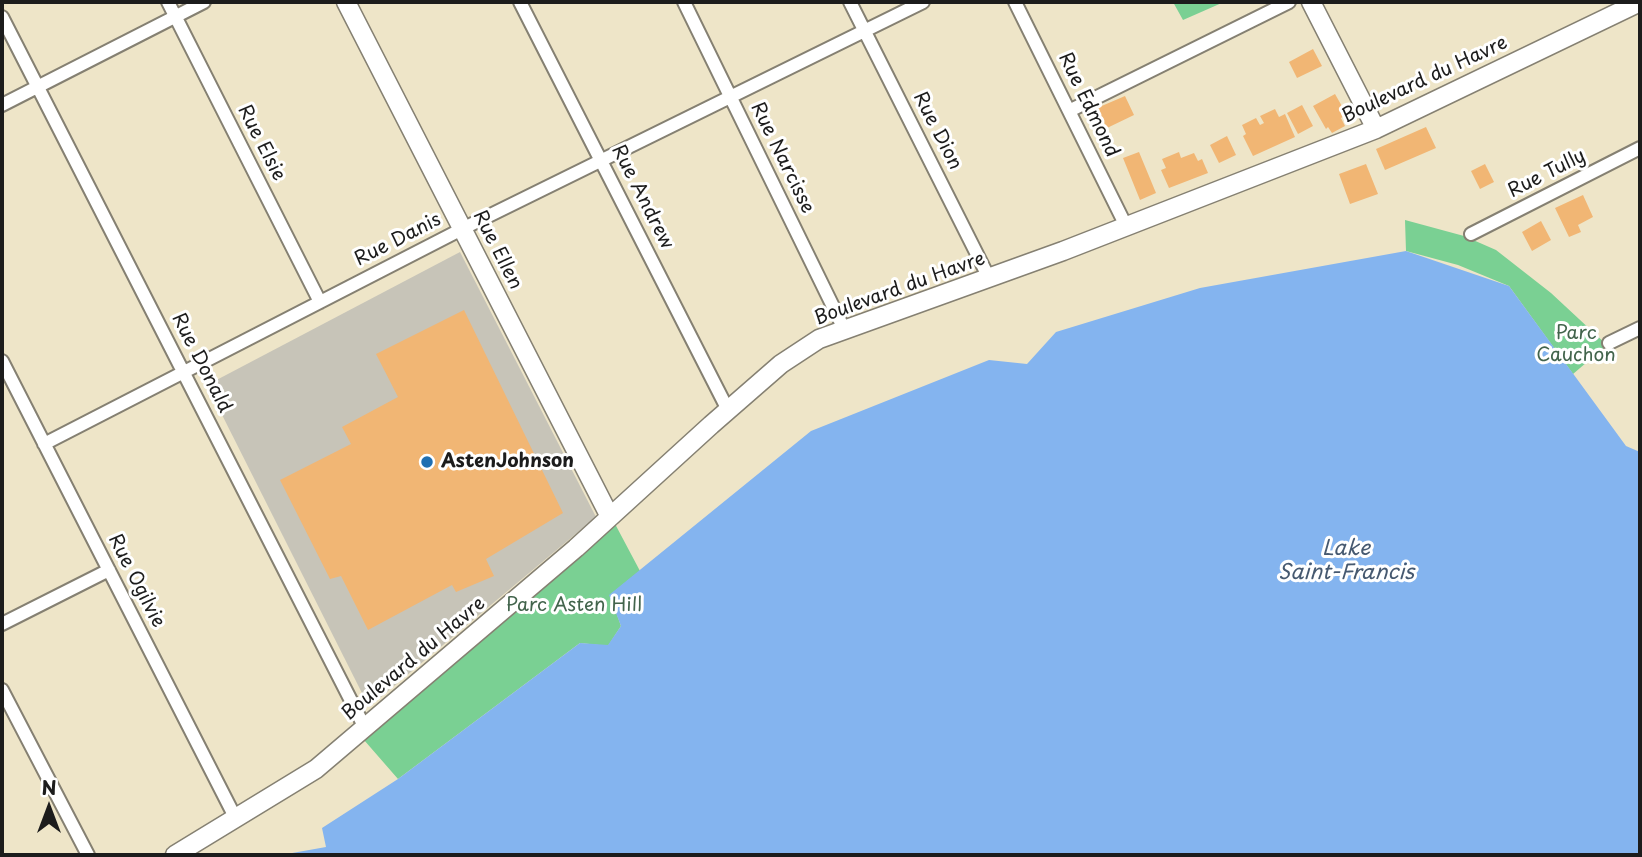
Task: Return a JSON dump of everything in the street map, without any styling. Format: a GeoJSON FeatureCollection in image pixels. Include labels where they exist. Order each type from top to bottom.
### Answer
{"type":"FeatureCollection","features":[{"type":"Feature","properties":{"kind":"street","name":"Rue Elsie"},"geometry":{"type":"LineString","coordinates":[[168,2],[320,302]]}},
{"type":"Feature","properties":{"kind":"street"},"geometry":{"type":"LineString","coordinates":[[2,105],[204,2]]}},
{"type":"Feature","properties":{"kind":"street","name":"Rue Ellen"},"geometry":{"type":"LineString","coordinates":[[346,2],[610,517]]}},
{"type":"Feature","properties":{"kind":"street","name":"Rue Andrew"},"geometry":{"type":"LineString","coordinates":[[520,2],[728,410]]}},
{"type":"Feature","properties":{"kind":"street","name":"Rue Narcisse"},"geometry":{"type":"LineString","coordinates":[[684,2],[845,331]]}},
{"type":"Feature","properties":{"kind":"street","name":"Rue Dion"},"geometry":{"type":"LineString","coordinates":[[850,2],[989,278]]}},
{"type":"Feature","properties":{"kind":"street","name":"Rue Danis"},"geometry":{"type":"LineString","coordinates":[[44,444],[463,229],[923,2]]}},
{"type":"Feature","properties":{"kind":"street","name":"Rue Edmond"},"geometry":{"type":"LineString","coordinates":[[1015,2],[1126,226]]}},
{"type":"Feature","properties":{"kind":"street"},"geometry":{"type":"LineString","coordinates":[[1069,111],[1289,2]]}},
{"type":"Feature","properties":{"kind":"street"},"geometry":{"type":"LineString","coordinates":[[1311,2],[1376,128]]}},
{"type":"Feature","properties":{"kind":"street","name":"Boulevard du Havre"},"geometry":{"type":"LineString","coordinates":[[174,855],[316,769],[610,517],[781,364],[819,340],[1126,226],[1376,128],[1640,2]]}},
{"type":"Feature","properties":{"kind":"street","name":"Rue Donald"},"geometry":{"type":"LineString","coordinates":[[2,17],[365,728]]}},
{"type":"Feature","properties":{"kind":"street","name":"Rue Tully"},"geometry":{"type":"LineString","coordinates":[[1471,234],[1640,148]]}},
{"type":"Feature","properties":{"kind":"street"},"geometry":{"type":"LineString","coordinates":[[1609,343],[1640,328]]}},
{"type":"Feature","properties":{"kind":"street","name":"Rue Ogilvie"},"geometry":{"type":"LineString","coordinates":[[2,361],[236,819]]}},
{"type":"Feature","properties":{"kind":"street"},"geometry":{"type":"LineString","coordinates":[[2,624],[109,570]]}},
{"type":"Feature","properties":{"kind":"street"},"geometry":{"type":"LineString","coordinates":[[2,690],[88,855]]}},
{"type":"Feature","properties":{"kind":"shaded area"},"geometry":{"type":"Polygon","coordinates":[[[460,252],[596,517],[369,707],[207,385],[460,252]]]}},
{"type":"Feature","properties":{"kind":"green space"},"geometry":{"type":"Polygon","coordinates":[[[1173,2],[1224,2],[1183,20],[1173,2]]]}},
{"type":"Feature","properties":{"kind":"green space","name":"Parc Cauchon"},"geometry":{"type":"Polygon","coordinates":[[[1405,220],[1464,236],[1496,250],[1551,293],[1607,345],[1573,374],[1509,286],[1458,265],[1406,251],[1405,220]]]}},
{"type":"Feature","properties":{"kind":"green space","name":"Parc Asten Hill"},"geometry":{"type":"Polygon","coordinates":[[[614,522],[640,571],[610,595],[621,626],[608,646],[580,643],[398,779],[364,740],[614,522]]]}},
{"type":"Feature","properties":{"kind":"water","name":"Lake Saint-Francis"},"geometry":{"type":"Polygon","coordinates":[[[1406,251],[1509,286],[1626,446],[1640,452],[1640,855],[281,855],[326,847],[322,828],[398,779],[580,643],[608,645],[621,626],[609,595],[811,431],[989,360],[1027,364],[1056,332],[1200,288],[1406,251]]]}},
{"type":"Feature","properties":{"kind":"building"},"geometry":{"type":"Polygon","coordinates":[[[1313,49],[1322,66],[1297,78],[1289,62],[1313,49]]]}},
{"type":"Feature","properties":{"kind":"building"},"geometry":{"type":"Polygon","coordinates":[[[1335,94],[1347,115],[1341,118],[1345,126],[1332,133],[1328,127],[1326,129],[1313,106],[1335,94]]]}},
{"type":"Feature","properties":{"kind":"building"},"geometry":{"type":"Polygon","coordinates":[[[1125,96],[1134,115],[1107,128],[1097,108],[1125,96]]]}},
{"type":"Feature","properties":{"kind":"building"},"geometry":{"type":"Polygon","coordinates":[[[1302,105],[1313,126],[1298,134],[1287,113],[1302,105]]]}},
{"type":"Feature","properties":{"kind":"building"},"geometry":{"type":"Polygon","coordinates":[[[1275,109],[1279,117],[1285,114],[1295,137],[1253,156],[1243,136],[1246,134],[1242,125],[1256,118],[1260,125],[1264,123],[1260,116],[1275,109]]]}},
{"type":"Feature","properties":{"kind":"building"},"geometry":{"type":"Polygon","coordinates":[[[1426,127],[1436,148],[1385,170],[1376,149],[1426,127]]]}},
{"type":"Feature","properties":{"kind":"building"},"geometry":{"type":"Polygon","coordinates":[[[1227,136],[1236,155],[1219,163],[1210,145],[1227,136]]]}},
{"type":"Feature","properties":{"kind":"building"},"geometry":{"type":"Polygon","coordinates":[[[1139,152],[1156,193],[1140,200],[1123,158],[1139,152]]]}},
{"type":"Feature","properties":{"kind":"building"},"geometry":{"type":"Polygon","coordinates":[[[1179,152],[1181,158],[1194,153],[1198,161],[1202,159],[1208,173],[1169,188],[1161,170],[1166,168],[1162,159],[1179,152]]]}},
{"type":"Feature","properties":{"kind":"building"},"geometry":{"type":"Polygon","coordinates":[[[1366,164],[1378,194],[1350,204],[1339,174],[1366,164]]]}},
{"type":"Feature","properties":{"kind":"building"},"geometry":{"type":"Polygon","coordinates":[[[1485,164],[1494,182],[1480,189],[1471,171],[1485,164]]]}},
{"type":"Feature","properties":{"kind":"building"},"geometry":{"type":"Polygon","coordinates":[[[1583,195],[1593,217],[1578,225],[1581,232],[1569,237],[1555,208],[1583,195]]]}},
{"type":"Feature","properties":{"kind":"building"},"geometry":{"type":"Polygon","coordinates":[[[1541,221],[1551,240],[1532,251],[1522,232],[1541,221]]]}},
{"type":"Feature","properties":{"kind":"building","name":"AstenJohnson"},"geometry":{"type":"Polygon","coordinates":[[[464,310],[563,513],[486,559],[494,576],[456,592],[452,585],[368,630],[341,576],[330,579],[280,480],[351,444],[342,427],[398,397],[376,354],[464,310]]]}},
{"type":"Feature","properties":{"kind":"place","name":"AstenJohnson"},"geometry":{"type":"Point","coordinates":[427,462]}}]}
